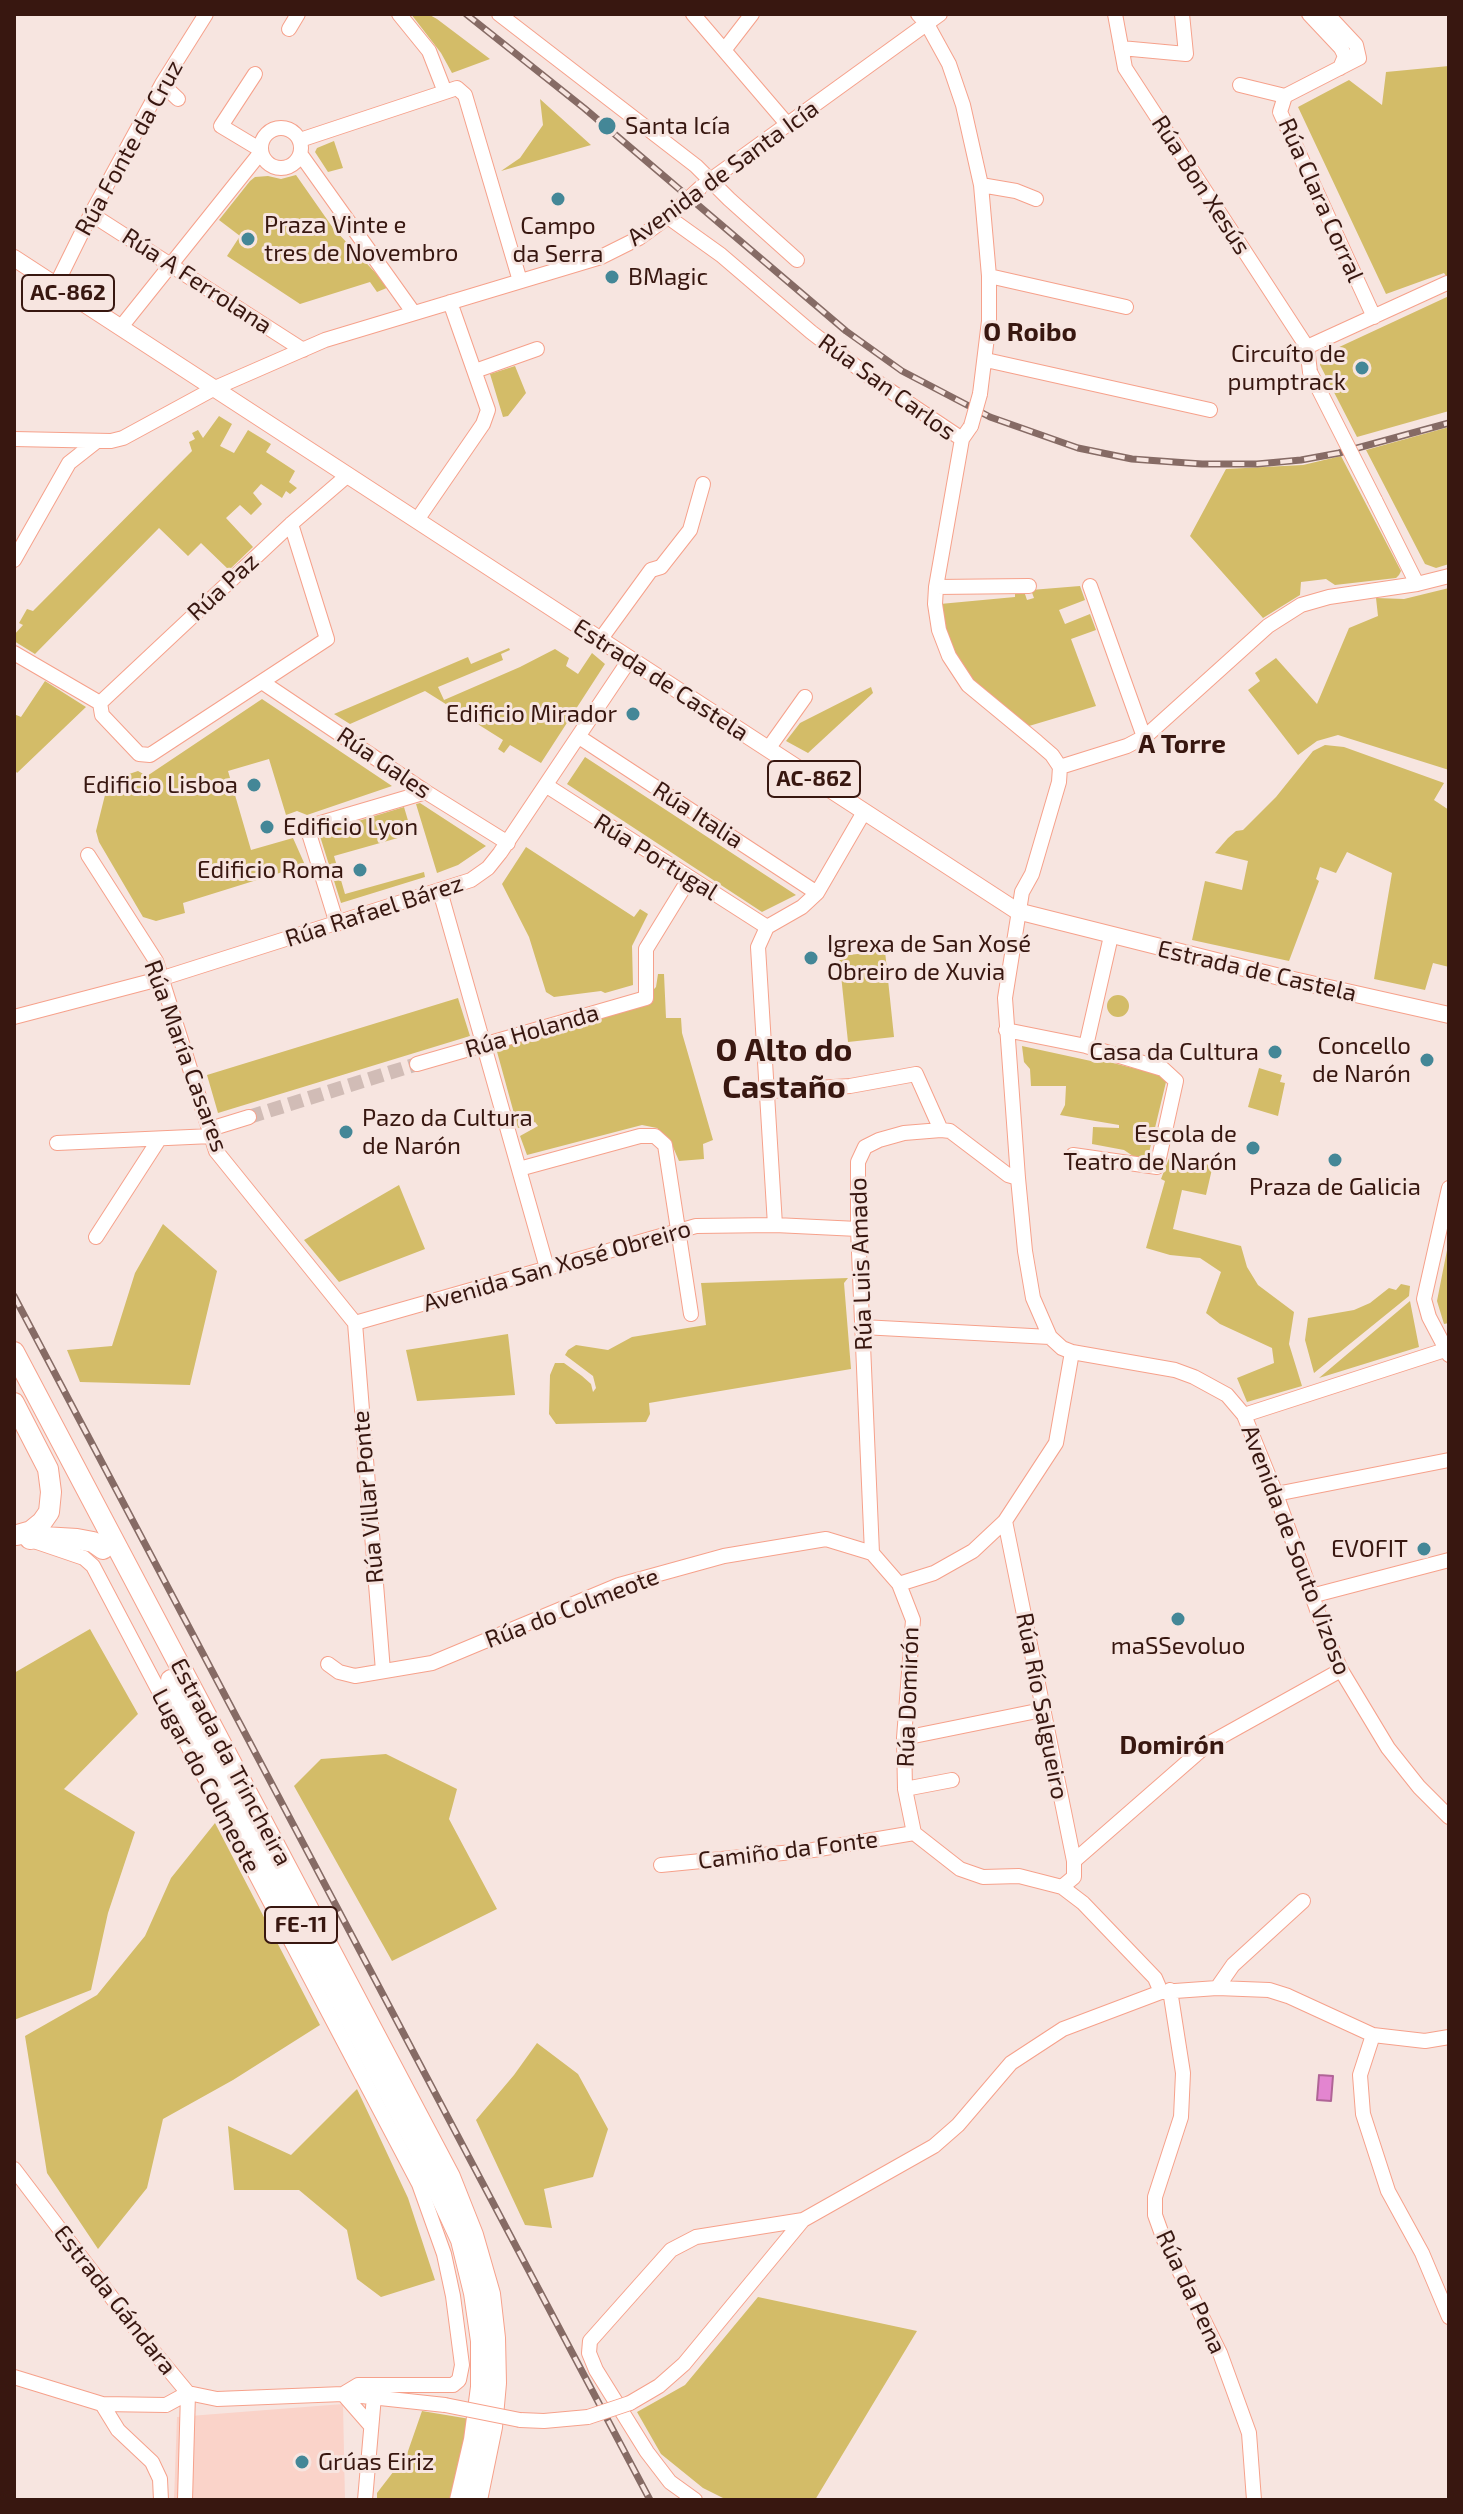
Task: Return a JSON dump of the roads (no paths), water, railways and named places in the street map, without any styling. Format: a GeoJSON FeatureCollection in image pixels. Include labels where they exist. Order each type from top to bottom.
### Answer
{"type":"FeatureCollection","features":[{"type":"Feature","properties":{"kind":"highway","name":"Estrada da Trincheira"},"geometry":{"type":"LineString","coordinates":[[14,1352],[450,2177],[473,2235],[490,2294],[495,2338],[495,2398],[477,2500]]}},
{"type":"Feature","properties":{"kind":"highway","name":"Estrada da Trincheira"},"geometry":{"type":"LineString","coordinates":[[14,1379],[418,2147],[461,2240],[474,2293],[481,2341],[481,2387],[474,2440],[460,2500]]}},
{"type":"Feature","properties":{"kind":"highway"},"geometry":{"type":"LineString","coordinates":[[14,1403],[48,1469],[51,1492],[49,1512],[42,1522],[20,1536]]}},
{"type":"Feature","properties":{"kind":"highway"},"geometry":{"type":"LineString","coordinates":[[20,1536],[77,1539],[93,1542],[103,1549]]}},
{"type":"Feature","properties":{"kind":"main road","name":"Estrada de Castela"},"geometry":{"type":"LineString","coordinates":[[14,258],[1017,911],[1449,1015]]}},
{"type":"Feature","properties":{"kind":"street","name":"Rúa Fonte da Cruz"},"geometry":{"type":"LineString","coordinates":[[56,285],[162,84],[206,14]]}},
{"type":"Feature","properties":{"kind":"street"},"geometry":{"type":"LineString","coordinates":[[289,29],[298,14]]}},
{"type":"Feature","properties":{"kind":"street"},"geometry":{"type":"LineString","coordinates":[[399,14],[429,51],[451,90]]}},
{"type":"Feature","properties":{"kind":"street"},"geometry":{"type":"LineString","coordinates":[[693,14],[788,125]]}},
{"type":"Feature","properties":{"kind":"street"},"geometry":{"type":"LineString","coordinates":[[725,49],[752,14]]}},
{"type":"Feature","properties":{"kind":"street","name":"Avenida de Santa Icía"},"geometry":{"type":"LineString","coordinates":[[99,441],[123,438],[215,388],[335,337],[607,254],[639,238],[706,183],[788,125],[922,19],[940,14]]}},
{"type":"Feature","properties":{"kind":"street","name":"Rúa Bon Xesús"},"geometry":{"type":"LineString","coordinates":[[1115,14],[1125,68],[1307,347]]}},
{"type":"Feature","properties":{"kind":"street"},"geometry":{"type":"LineString","coordinates":[[1121,48],[1186,54],[1182,14]]}},
{"type":"Feature","properties":{"kind":"street"},"geometry":{"type":"LineString","coordinates":[[1309,14],[1344,52],[1340,68]]}},
{"type":"Feature","properties":{"kind":"street"},"geometry":{"type":"LineString","coordinates":[[1327,14],[1360,53],[1356,61],[1340,68]]}},
{"type":"Feature","properties":{"kind":"street"},"geometry":{"type":"LineString","coordinates":[[510,16],[797,260]]}},
{"type":"Feature","properties":{"kind":"street"},"geometry":{"type":"LineString","coordinates":[[922,19],[949,64],[963,105],[981,185],[989,276],[986,360],[971,426],[962,439]]}},
{"type":"Feature","properties":{"kind":"street","name":"Rúa Clara Corral"},"geometry":{"type":"LineString","coordinates":[[1340,68],[1285,96],[1280,105],[1282,117],[1374,317]]}},
{"type":"Feature","properties":{"kind":"street"},"geometry":{"type":"LineString","coordinates":[[255,74],[221,126],[261,151],[271,166]]}},
{"type":"Feature","properties":{"kind":"street"},"geometry":{"type":"LineString","coordinates":[[162,84],[178,99]]}},
{"type":"Feature","properties":{"kind":"street"},"geometry":{"type":"LineString","coordinates":[[1240,85],[1285,96]]}},
{"type":"Feature","properties":{"kind":"street"},"geometry":{"type":"LineString","coordinates":[[300,140],[451,90],[465,95],[520,281]]}},
{"type":"Feature","properties":{"kind":"street"},"geometry":{"type":"LineString","coordinates":[[121,327],[242,177],[261,151],[264,137],[279,127],[292,130],[300,140],[301,155],[413,312]]}},
{"type":"Feature","properties":{"kind":"street"},"geometry":{"type":"LineString","coordinates":[[242,177],[271,166],[285,168],[301,155]]}},
{"type":"Feature","properties":{"kind":"street"},"geometry":{"type":"LineString","coordinates":[[981,185],[1016,191],[1036,199]]}},
{"type":"Feature","properties":{"kind":"street","name":"Rúa A Ferrolana"},"geometry":{"type":"LineString","coordinates":[[91,214],[303,350]]}},
{"type":"Feature","properties":{"kind":"street","name":"Rúa San Carlos"},"geometry":{"type":"LineString","coordinates":[[670,215],[811,332],[871,378],[962,439],[936,587],[936,617],[943,643],[955,667],[976,693],[1052,755],[1060,767]]}},
{"type":"Feature","properties":{"kind":"street"},"geometry":{"type":"LineString","coordinates":[[989,276],[1126,307]]}},
{"type":"Feature","properties":{"kind":"street"},"geometry":{"type":"LineString","coordinates":[[1417,584],[1310,372],[1307,347],[1447,283]]}},
{"type":"Feature","properties":{"kind":"street"},"geometry":{"type":"LineString","coordinates":[[417,520],[486,418],[486,402],[450,302]]}},
{"type":"Feature","properties":{"kind":"street"},"geometry":{"type":"LineString","coordinates":[[475,371],[537,349]]}},
{"type":"Feature","properties":{"kind":"street"},"geometry":{"type":"LineString","coordinates":[[986,360],[1210,410]]}},
{"type":"Feature","properties":{"kind":"street"},"geometry":{"type":"LineString","coordinates":[[14,439],[99,441]]}},
{"type":"Feature","properties":{"kind":"street"},"geometry":{"type":"LineString","coordinates":[[63,440],[63,447],[71,460]]}},
{"type":"Feature","properties":{"kind":"street"},"geometry":{"type":"LineString","coordinates":[[14,560],[71,460],[99,441]]}},
{"type":"Feature","properties":{"kind":"street","name":"Rúa Paz"},"geometry":{"type":"LineString","coordinates":[[100,703],[291,524],[348,475]]}},
{"type":"Feature","properties":{"kind":"street"},"geometry":{"type":"LineString","coordinates":[[600,640],[651,570],[661,567],[690,530],[703,484]]}},
{"type":"Feature","properties":{"kind":"street"},"geometry":{"type":"LineString","coordinates":[[14,653],[100,703],[102,715],[139,754],[150,755],[327,639],[291,524]]}},
{"type":"Feature","properties":{"kind":"street"},"geometry":{"type":"LineString","coordinates":[[862,1327],[1050,1337],[1033,1298],[1025,1251],[1005,998],[1017,911],[1022,892],[1032,874],[1055,796],[1060,767],[1127,746],[1144,737],[1268,626],[1301,605],[1329,597],[1449,576]]}},
{"type":"Feature","properties":{"kind":"street"},"geometry":{"type":"LineString","coordinates":[[936,587],[1029,586]]}},
{"type":"Feature","properties":{"kind":"street"},"geometry":{"type":"LineString","coordinates":[[1090,586],[1144,737]]}},
{"type":"Feature","properties":{"kind":"street","name":"Rúa Rafael Bárez"},"geometry":{"type":"LineString","coordinates":[[14,1017],[163,978],[471,880],[482,873],[508,843],[630,659]]}},
{"type":"Feature","properties":{"kind":"street","name":"Rúa Gales"},"geometry":{"type":"LineString","coordinates":[[262,682],[508,843]]}},
{"type":"Feature","properties":{"kind":"street"},"geometry":{"type":"LineString","coordinates":[[768,749],[805,697]]}},
{"type":"Feature","properties":{"kind":"street","name":"Rúa Italia"},"geometry":{"type":"LineString","coordinates":[[579,737],[817,893]]}},
{"type":"Feature","properties":{"kind":"street","name":"Rúa Portugal"},"geometry":{"type":"LineString","coordinates":[[547,786],[767,927]]}},
{"type":"Feature","properties":{"kind":"street"},"geometry":{"type":"LineString","coordinates":[[337,924],[307,827],[426,792]]}},
{"type":"Feature","properties":{"kind":"street"},"geometry":{"type":"LineString","coordinates":[[775,1225],[758,947],[767,927],[802,907],[817,893],[864,812]]}},
{"type":"Feature","properties":{"kind":"street","name":"Rúa María Casares"},"geometry":{"type":"LineString","coordinates":[[88,855],[156,961],[216,1151],[355,1323]]}},
{"type":"Feature","properties":{"kind":"street","name":"Rúa Holanda"},"geometry":{"type":"LineString","coordinates":[[417,1064],[646,998],[646,949],[689,879]]}},
{"type":"Feature","properties":{"kind":"street"},"geometry":{"type":"LineString","coordinates":[[440,891],[547,1268]]}},
{"type":"Feature","properties":{"kind":"street"},"geometry":{"type":"LineString","coordinates":[[1086,1046],[1111,936]]}},
{"type":"Feature","properties":{"kind":"street"},"geometry":{"type":"LineString","coordinates":[[1006,1030],[1086,1046],[1163,1069],[1176,1081],[1157,1167],[1073,1155]]}},
{"type":"Feature","properties":{"kind":"street"},"geometry":{"type":"LineString","coordinates":[[768,1091],[850,1086],[916,1074],[941,1130],[950,1131],[1008,1175],[1018,1178]]}},
{"type":"Feature","properties":{"kind":"street"},"geometry":{"type":"LineString","coordinates":[[57,1143],[158,1141],[211,1133],[249,1117]]}},
{"type":"Feature","properties":{"kind":"street","name":"Rúa Luis Amado"},"geometry":{"type":"LineString","coordinates":[[872,1553],[858,1162],[865,1147],[904,1133],[941,1130]]}},
{"type":"Feature","properties":{"kind":"street"},"geometry":{"type":"LineString","coordinates":[[519,1169],[640,1136],[655,1136],[665,1145],[691,1314]]}},
{"type":"Feature","properties":{"kind":"street"},"geometry":{"type":"LineString","coordinates":[[96,1237],[158,1141]]}},
{"type":"Feature","properties":{"kind":"street"},"geometry":{"type":"LineString","coordinates":[[1244,1415],[1447,1353],[1429,1317],[1424,1299],[1444,1234],[1449,1188]]}},
{"type":"Feature","properties":{"kind":"street","name":"Avenida San Xosé Obreiro"},"geometry":{"type":"LineString","coordinates":[[355,1323],[696,1226],[775,1225],[858,1229]]}},
{"type":"Feature","properties":{"kind":"street","name":"Rúa Villar Ponte"},"geometry":{"type":"LineString","coordinates":[[355,1323],[383,1671]]}},
{"type":"Feature","properties":{"kind":"street","name":"Avenida de Souto Vizoso"},"geometry":{"type":"LineString","coordinates":[[1050,1337],[1072,1352],[1175,1370],[1194,1377],[1227,1395],[1244,1415],[1341,1670],[1388,1748],[1419,1787],[1449,1817]]}},
{"type":"Feature","properties":{"kind":"street"},"geometry":{"type":"LineString","coordinates":[[872,1553],[899,1584],[934,1573],[973,1551],[1005,1521],[1056,1443],[1072,1352]]}},
{"type":"Feature","properties":{"kind":"street"},"geometry":{"type":"LineString","coordinates":[[1276,1494],[1449,1460]]}},
{"type":"Feature","properties":{"kind":"street","name":"Rúa Río Salgueiro"},"geometry":{"type":"LineString","coordinates":[[1005,1521],[1074,1861]]}},
{"type":"Feature","properties":{"kind":"street","name":"Lugar do Colmeote"},"geometry":{"type":"LineString","coordinates":[[20,1536],[84,1558],[93,1566],[419,2184]]}},
{"type":"Feature","properties":{"kind":"street","name":"Rúa do Colmeote"},"geometry":{"type":"LineString","coordinates":[[328,1664],[339,1672],[355,1676],[432,1663],[619,1585],[724,1556],[826,1539],[872,1553]]}},
{"type":"Feature","properties":{"kind":"street"},"geometry":{"type":"LineString","coordinates":[[1311,1596],[1449,1560]]}},
{"type":"Feature","properties":{"kind":"street","name":"Rúa Domirón"},"geometry":{"type":"LineString","coordinates":[[899,1584],[913,1620],[904,1738],[905,1789],[914,1833]]}},
{"type":"Feature","properties":{"kind":"street"},"geometry":{"type":"LineString","coordinates":[[1062,1887],[1074,1877],[1074,1861],[1208,1744],[1341,1670]]}},
{"type":"Feature","properties":{"kind":"street"},"geometry":{"type":"LineString","coordinates":[[904,1738],[1042,1710]]}},
{"type":"Feature","properties":{"kind":"street"},"geometry":{"type":"LineString","coordinates":[[905,1789],[952,1780]]}},
{"type":"Feature","properties":{"kind":"street"},"geometry":{"type":"LineString","coordinates":[[914,1833],[960,1869],[983,1877],[1019,1876],[1062,1887],[1083,1903],[1165,1991]]}},
{"type":"Feature","properties":{"kind":"street","name":"Camiño da Fonte"},"geometry":{"type":"LineString","coordinates":[[661,1865],[813,1850],[914,1833]]}},
{"type":"Feature","properties":{"kind":"street"},"geometry":{"type":"LineString","coordinates":[[1217,1988],[1233,1965],[1303,1901]]}},
{"type":"Feature","properties":{"kind":"street"},"geometry":{"type":"LineString","coordinates":[[695,2500],[670,2482],[647,2452],[596,2370],[589,2353],[590,2341],[671,2250],[696,2237],[803,2220],[934,2146],[958,2125],[1011,2063],[1063,2029],[1165,1991],[1217,1988],[1269,1990],[1373,2035],[1425,2041],[1449,2037]]}},
{"type":"Feature","properties":{"kind":"street","name":"Rúa da Pena"},"geometry":{"type":"LineString","coordinates":[[1165,1991],[1183,2073],[1181,2117],[1155,2197],[1155,2215],[1164,2240],[1220,2353],[1249,2433],[1254,2500]]}},
{"type":"Feature","properties":{"kind":"street"},"geometry":{"type":"LineString","coordinates":[[1373,2035],[1360,2075],[1363,2114],[1388,2191],[1422,2253],[1449,2317]]}},
{"type":"Feature","properties":{"kind":"street","name":"Estrada Gándara"},"geometry":{"type":"LineString","coordinates":[[14,2169],[188,2393],[217,2399],[343,2394],[358,2385],[368,2384],[453,2385],[462,2374],[453,2296],[444,2254],[419,2184]]}},
{"type":"Feature","properties":{"kind":"street"},"geometry":{"type":"LineString","coordinates":[[343,2394],[403,2399],[520,2420],[544,2421],[588,2417],[630,2403],[659,2386],[684,2364],[803,2220]]}},
{"type":"Feature","properties":{"kind":"street"},"geometry":{"type":"LineString","coordinates":[[14,2377],[102,2404],[166,2405],[188,2393]]}},
{"type":"Feature","properties":{"kind":"street"},"geometry":{"type":"LineString","coordinates":[[185,2500],[188,2393]]}},
{"type":"Feature","properties":{"kind":"street"},"geometry":{"type":"LineString","coordinates":[[343,2394],[371,2426]]}},
{"type":"Feature","properties":{"kind":"street"},"geometry":{"type":"LineString","coordinates":[[365,2500],[374,2396]]}},
{"type":"Feature","properties":{"kind":"street"},"geometry":{"type":"LineString","coordinates":[[371,2426],[381,2412],[403,2399]]}},
{"type":"Feature","properties":{"kind":"street"},"geometry":{"type":"LineString","coordinates":[[102,2404],[118,2430],[152,2462],[160,2479],[161,2500]]}},
{"type":"Feature","properties":{"kind":"tunnel"},"geometry":{"type":"LineString","coordinates":[[249,1117],[417,1064]]}},
{"type":"Feature","properties":{"kind":"railway"},"geometry":{"type":"LineString","coordinates":[[466,14],[584,108],[846,331],[902,371],[990,417],[1078,448],[1132,459],[1202,464],[1301,460],[1339,453],[1449,423]]}},
{"type":"Feature","properties":{"kind":"railway"},"geometry":{"type":"LineString","coordinates":[[14,1296],[650,2500]]}},
{"type":"Feature","properties":{"kind":"place","name":"Santa Icía"},"geometry":{"type":"Point","coordinates":[607,126]}},
{"type":"Feature","properties":{"kind":"place","name":"Campo da Serra"},"geometry":{"type":"Point","coordinates":[558,199]}},
{"type":"Feature","properties":{"kind":"place","name":"Praza Vinte e tres de Novembro"},"geometry":{"type":"Point","coordinates":[248,239]}},
{"type":"Feature","properties":{"kind":"place","name":"BMagic"},"geometry":{"type":"Point","coordinates":[612,277]}},
{"type":"Feature","properties":{"kind":"place","name":"Circuíto de pumptrack"},"geometry":{"type":"Point","coordinates":[1362,368]}},
{"type":"Feature","properties":{"kind":"place","name":"Edificio Mirador"},"geometry":{"type":"Point","coordinates":[633,714]}},
{"type":"Feature","properties":{"kind":"place","name":"Edificio Lisboa"},"geometry":{"type":"Point","coordinates":[254,785]}},
{"type":"Feature","properties":{"kind":"place","name":"Edificio Lyon"},"geometry":{"type":"Point","coordinates":[267,827]}},
{"type":"Feature","properties":{"kind":"place","name":"Edificio Roma"},"geometry":{"type":"Point","coordinates":[360,870]}},
{"type":"Feature","properties":{"kind":"place","name":"Igrexa de San Xosé Obreiro de Xuvia"},"geometry":{"type":"Point","coordinates":[811,958]}},
{"type":"Feature","properties":{"kind":"place","name":"Casa da Cultura"},"geometry":{"type":"Point","coordinates":[1275,1052]}},
{"type":"Feature","properties":{"kind":"place","name":"Concello de Narón"},"geometry":{"type":"Point","coordinates":[1427,1060]}},
{"type":"Feature","properties":{"kind":"place","name":"Pazo da Cultura de Narón"},"geometry":{"type":"Point","coordinates":[346,1132]}},
{"type":"Feature","properties":{"kind":"place","name":"Escola de Teatro de Narón"},"geometry":{"type":"Point","coordinates":[1253,1148]}},
{"type":"Feature","properties":{"kind":"place","name":"Praza de Galicia"},"geometry":{"type":"Point","coordinates":[1335,1160]}},
{"type":"Feature","properties":{"kind":"place","name":"EVOFIT"},"geometry":{"type":"Point","coordinates":[1424,1549]}},
{"type":"Feature","properties":{"kind":"place","name":"maSSevoluo"},"geometry":{"type":"Point","coordinates":[1178,1619]}},
{"type":"Feature","properties":{"kind":"place","name":"Grúas Eiriz"},"geometry":{"type":"Point","coordinates":[302,2462]}},
{"type":"Feature","properties":{"kind":"district","name":"O Roibo"},"geometry":{"type":"Point","coordinates":[1030,332]}},
{"type":"Feature","properties":{"kind":"district","name":"A Torre"},"geometry":{"type":"Point","coordinates":[1182,744]}},
{"type":"Feature","properties":{"kind":"district","name":"O Alto do Castaño"},"geometry":{"type":"Point","coordinates":[784,1068]}},
{"type":"Feature","properties":{"kind":"district","name":"Domirón"},"geometry":{"type":"Point","coordinates":[1172,1745]}}]}
